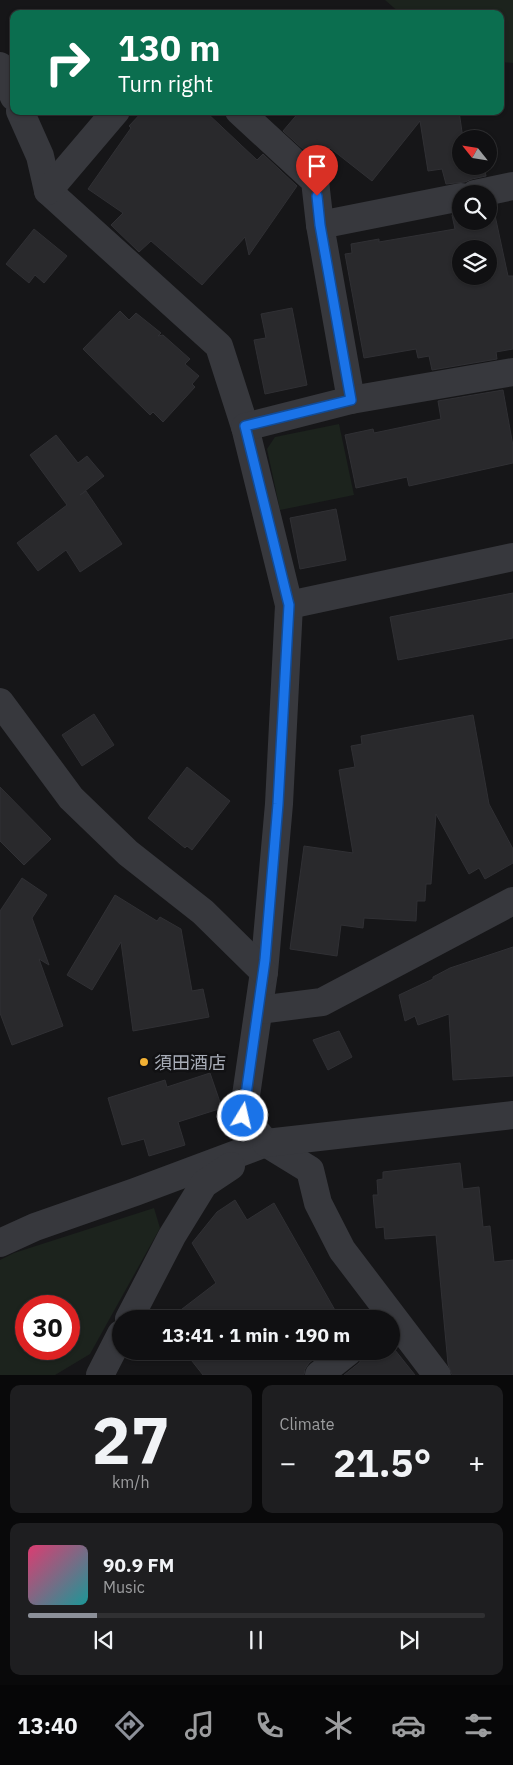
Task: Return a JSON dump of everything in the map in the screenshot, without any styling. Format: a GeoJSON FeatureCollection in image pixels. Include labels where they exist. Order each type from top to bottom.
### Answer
{"type":"FeatureCollection","features":[{"type":"Feature","properties":{"kind":"street"},"geometry":{"type":"LineString","coordinates":[[0,66],[10,88]]}},
{"type":"Feature","properties":{"kind":"street"},"geometry":{"type":"LineString","coordinates":[[22,115],[40,156],[48,191],[219,346],[245,426],[289,605],[278,804],[264,972],[243,1116],[266,1143],[310,1170],[318,1203],[342,1250],[385,1310]]}},
{"type":"Feature","properties":{"kind":"street"},"geometry":{"type":"LineString","coordinates":[[48,191],[113,115]]}},
{"type":"Feature","properties":{"kind":"street"},"geometry":{"type":"LineString","coordinates":[[243,115],[315,181],[320,225],[351,400]]}},
{"type":"Feature","properties":{"kind":"street"},"geometry":{"type":"LineString","coordinates":[[497,189],[513,186]]}},
{"type":"Feature","properties":{"kind":"street"},"geometry":{"type":"LineString","coordinates":[[320,225],[452,199]]}},
{"type":"Feature","properties":{"kind":"street"},"geometry":{"type":"LineString","coordinates":[[245,426],[351,400],[513,372]]}},
{"type":"Feature","properties":{"kind":"street"},"geometry":{"type":"LineString","coordinates":[[289,605],[513,557]]}},
{"type":"Feature","properties":{"kind":"street"},"geometry":{"type":"LineString","coordinates":[[0,702],[71,798],[128,852],[203,912],[264,972]]}},
{"type":"Feature","properties":{"kind":"street"},"geometry":{"type":"LineString","coordinates":[[259,1010],[322,1002],[513,901]]}},
{"type":"Feature","properties":{"kind":"street"},"geometry":{"type":"LineString","coordinates":[[0,1244],[35,1227],[266,1143],[513,1115]]}},
{"type":"Feature","properties":{"kind":"street"},"geometry":{"type":"LineString","coordinates":[[134,1310],[172,1236],[204,1184],[266,1143]]}},
{"type":"Feature","properties":{"kind":"street"},"geometry":{"type":"LineString","coordinates":[[400,1329],[437,1375]]}},
{"type":"Feature","properties":{"kind":"street"},"geometry":{"type":"LineString","coordinates":[[100,1375],[112,1352]]}},
{"type":"Feature","properties":{"kind":"street"},"geometry":{"type":"LineString","coordinates":[[319,1375],[338,1360]]}},
{"type":"Feature","properties":{"kind":"shaded area"},"geometry":{"type":"Polygon","coordinates":[[[385,0],[513,0],[513,63],[504,62],[504,10],[396,10],[385,0]]]}},
{"type":"Feature","properties":{"kind":"shaded area"},"geometry":{"type":"Polygon","coordinates":[[[339,424],[354,495],[280,510],[267,449],[275,437],[339,424]]]}},
{"type":"Feature","properties":{"kind":"shaded area"},"geometry":{"type":"Polygon","coordinates":[[[154,1208],[160,1228],[114,1310],[112,1310],[112,1314],[90,1354],[80,1360],[55,1375],[0,1375],[0,1260],[14,1253],[154,1208]]]}},
{"type":"Feature","properties":{"kind":"building"},"geometry":{"type":"Polygon","coordinates":[[[139,115],[209,115],[257,160],[263,154],[297,186],[249,255],[245,237],[202,285],[151,241],[139,252],[111,225],[123,213],[88,189],[131,128],[129,126],[139,115]]]}},
{"type":"Feature","properties":{"kind":"building"},"geometry":{"type":"Polygon","coordinates":[[[297,115],[460,115],[462,130],[452,130],[452,175],[486,176],[465,182],[446,184],[442,169],[428,171],[420,121],[372,181],[330,148],[317,162],[283,131],[297,115]]]}},
{"type":"Feature","properties":{"kind":"building"},"geometry":{"type":"Polygon","coordinates":[[[497,225],[508,276],[513,276],[513,349],[496,352],[497,359],[432,370],[429,356],[418,358],[416,349],[364,358],[345,254],[352,253],[351,244],[379,239],[379,242],[452,230],[497,230],[497,225]]]}},
{"type":"Feature","properties":{"kind":"building"},"geometry":{"type":"Polygon","coordinates":[[[34,229],[67,256],[44,283],[35,275],[29,283],[6,264],[34,229]]]}},
{"type":"Feature","properties":{"kind":"building"},"geometry":{"type":"Polygon","coordinates":[[[292,308],[307,385],[265,394],[254,340],[266,338],[261,314],[292,308]]]}},
{"type":"Feature","properties":{"kind":"building"},"geometry":{"type":"Polygon","coordinates":[[[120,311],[129,320],[136,313],[161,333],[158,336],[163,335],[190,359],[185,364],[199,376],[192,384],[195,387],[163,422],[153,412],[150,415],[83,349],[120,311]]]}},
{"type":"Feature","properties":{"kind":"building"},"geometry":{"type":"Polygon","coordinates":[[[503,390],[513,446],[513,463],[409,486],[407,477],[356,488],[345,435],[373,429],[374,433],[441,419],[438,401],[503,390]]]}},
{"type":"Feature","properties":{"kind":"building"},"geometry":{"type":"Polygon","coordinates":[[[56,435],[78,463],[87,456],[104,476],[80,495],[86,491],[122,544],[80,572],[66,550],[38,571],[17,543],[67,505],[30,455],[56,435]]]}},
{"type":"Feature","properties":{"kind":"building"},"geometry":{"type":"Polygon","coordinates":[[[336,509],[346,560],[300,569],[290,518],[336,509]]]}},
{"type":"Feature","properties":{"kind":"building"},"geometry":{"type":"Polygon","coordinates":[[[513,593],[513,638],[398,660],[390,617],[513,593]]]}},
{"type":"Feature","properties":{"kind":"building"},"geometry":{"type":"Polygon","coordinates":[[[94,714],[114,745],[82,766],[62,735],[94,714]]]}},
{"type":"Feature","properties":{"kind":"building"},"geometry":{"type":"Polygon","coordinates":[[[473,715],[489,804],[513,849],[513,863],[485,879],[479,868],[469,874],[436,814],[431,884],[426,884],[425,901],[417,901],[416,921],[364,918],[363,928],[341,925],[337,956],[290,949],[304,846],[353,853],[339,770],[355,767],[351,746],[362,744],[361,736],[473,715]]]}},
{"type":"Feature","properties":{"kind":"building"},"geometry":{"type":"Polygon","coordinates":[[[187,767],[230,801],[192,850],[187,846],[185,848],[148,818],[187,767]]]}},
{"type":"Feature","properties":{"kind":"building"},"geometry":{"type":"Polygon","coordinates":[[[0,787],[51,839],[24,865],[0,841],[0,787]]]}},
{"type":"Feature","properties":{"kind":"building"},"geometry":{"type":"Polygon","coordinates":[[[22,878],[47,895],[32,918],[49,965],[39,959],[63,1026],[12,1045],[0,1013],[0,911],[22,878]]]}},
{"type":"Feature","properties":{"kind":"building"},"geometry":{"type":"Polygon","coordinates":[[[115,895],[157,921],[160,917],[181,929],[192,991],[203,989],[209,1017],[133,1031],[121,942],[92,990],[67,975],[115,895]]]}},
{"type":"Feature","properties":{"kind":"building"},"geometry":{"type":"Polygon","coordinates":[[[513,947],[513,1076],[453,1080],[449,1014],[418,1025],[415,1016],[405,1021],[399,995],[433,979],[433,977],[450,968],[513,947]]]}},
{"type":"Feature","properties":{"kind":"building"},"geometry":{"type":"Polygon","coordinates":[[[339,1031],[352,1057],[328,1070],[313,1040],[339,1031]]]}},
{"type":"Feature","properties":{"kind":"building"},"geometry":{"type":"Polygon","coordinates":[[[210,1073],[222,1108],[178,1122],[185,1145],[149,1156],[144,1139],[122,1145],[108,1098],[165,1080],[167,1087],[210,1073]]]}},
{"type":"Feature","properties":{"kind":"building"},"geometry":{"type":"Polygon","coordinates":[[[460,1163],[463,1189],[479,1187],[483,1227],[490,1226],[494,1262],[513,1260],[513,1375],[452,1375],[448,1364],[436,1235],[385,1239],[384,1227],[376,1228],[373,1195],[378,1195],[377,1180],[383,1179],[383,1172],[460,1163]]]}},
{"type":"Feature","properties":{"kind":"building"},"geometry":{"type":"Polygon","coordinates":[[[235,1200],[247,1220],[274,1203],[335,1310],[181,1310],[216,1283],[192,1243],[217,1212],[235,1200]]]}},
{"type":"Feature","properties":{"kind":"building"},"geometry":{"type":"Polygon","coordinates":[[[400,1356],[415,1375],[344,1375],[361,1360],[400,1360],[400,1356]]]}},
{"type":"Feature","properties":{"kind":"building"},"geometry":{"type":"Polygon","coordinates":[[[191,1360],[313,1360],[305,1369],[304,1375],[203,1375],[191,1360]]]}},
{"type":"Feature","properties":{"kind":"place","name":"須田酒店"},"geometry":{"type":"Point","coordinates":[144,1062]}},
{"type":"Feature","properties":{"kind":"route"},"geometry":{"type":"LineString","coordinates":[[243,1116],[265,960],[278,804],[289,605],[245,426],[351,400],[320,225],[317,196]]}}]}
